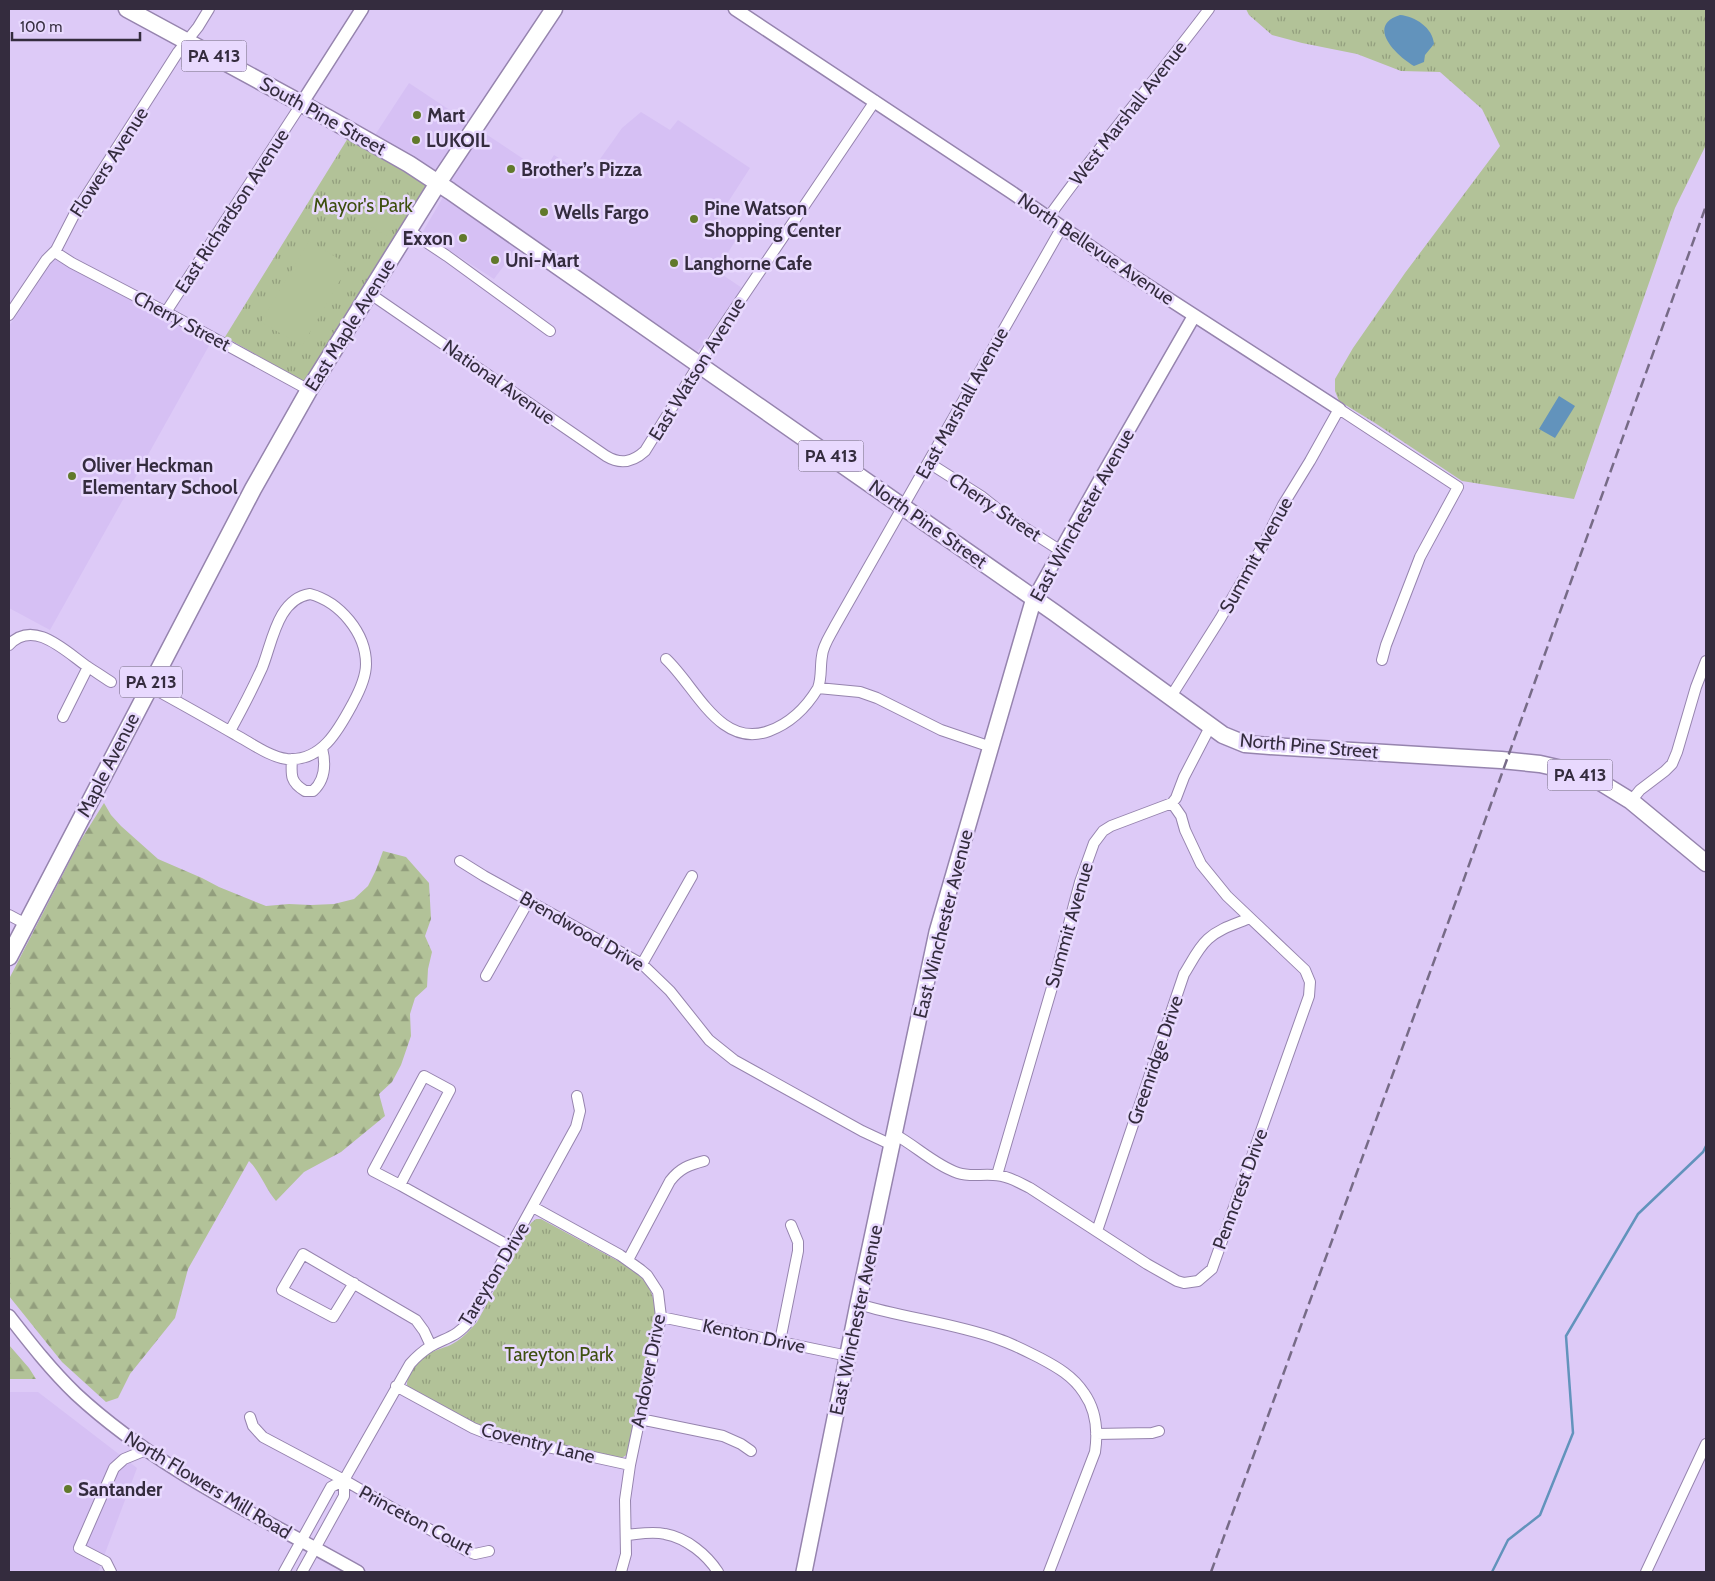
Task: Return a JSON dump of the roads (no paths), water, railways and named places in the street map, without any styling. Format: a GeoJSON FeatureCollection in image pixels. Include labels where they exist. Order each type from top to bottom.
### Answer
{"type":"FeatureCollection","features":[{"type":"Feature","properties":{"kind":"main road","name":"South Pine Street"},"geometry":{"type":"LineString","coordinates":[[127,9],[302,103],[438,183]]}},
{"type":"Feature","properties":{"kind":"main road","name":"East Maple Avenue"},"geometry":{"type":"LineString","coordinates":[[280,441],[309,390],[408,230],[554,9]]}},
{"type":"Feature","properties":{"kind":"main road","name":"North Pine Street"},"geometry":{"type":"LineString","coordinates":[[438,183],[543,254],[1034,598],[1223,735],[1245,744],[1540,764],[1562,769],[1600,782],[1631,801]]}},
{"type":"Feature","properties":{"kind":"main road","name":"Maple Avenue"},"geometry":{"type":"LineString","coordinates":[[9,957],[149,686],[280,441]]}},
{"type":"Feature","properties":{"kind":"main road","name":"East Winchester Avenue"},"geometry":{"type":"LineString","coordinates":[[804,1572],[858,1304],[937,932],[1034,598]]}},
{"type":"Feature","properties":{"kind":"main road","name":"PA 413"},"geometry":{"type":"LineString","coordinates":[[1631,801],[1706,863]]}},
{"type":"Feature","properties":{"kind":"street","name":"Flowers Avenue"},"geometry":{"type":"LineString","coordinates":[[9,315],[46,260],[56,250],[74,215],[209,9]]}},
{"type":"Feature","properties":{"kind":"street","name":"East Richardson Avenue"},"geometry":{"type":"LineString","coordinates":[[166,312],[362,9]]}},
{"type":"Feature","properties":{"kind":"street","name":"North Bellevue Avenue"},"geometry":{"type":"LineString","coordinates":[[735,9],[1194,316],[1458,487],[1420,557],[1382,660]]}},
{"type":"Feature","properties":{"kind":"street","name":"West Marshall Avenue"},"geometry":{"type":"LineString","coordinates":[[1048,218],[1074,181],[1209,9]]}},
{"type":"Feature","properties":{"kind":"street","name":"East Watson Avenue"},"geometry":{"type":"LineString","coordinates":[[633,460],[645,450],[698,364],[875,101]]}},
{"type":"Feature","properties":{"kind":"street","name":"East Marshall Avenue"},"geometry":{"type":"LineString","coordinates":[[818,688],[821,680],[824,648],[1062,227]]}},
{"type":"Feature","properties":{"kind":"street"},"geometry":{"type":"LineString","coordinates":[[408,230],[550,331]]}},
{"type":"Feature","properties":{"kind":"street","name":"Cherry Street"},"geometry":{"type":"LineString","coordinates":[[56,250],[58,254],[72,263],[309,390]]}},
{"type":"Feature","properties":{"kind":"street","name":"National Avenue"},"geometry":{"type":"LineString","coordinates":[[369,293],[606,456],[617,461],[633,460]]}},
{"type":"Feature","properties":{"kind":"street","name":"East Winchester Avenue"},"geometry":{"type":"LineString","coordinates":[[1034,598],[1194,316]]}},
{"type":"Feature","properties":{"kind":"street","name":"Summit Avenue"},"geometry":{"type":"LineString","coordinates":[[1170,698],[1220,619],[1339,409]]}},
{"type":"Feature","properties":{"kind":"street","name":"Cherry Street"},"geometry":{"type":"LineString","coordinates":[[929,463],[981,496],[1005,515],[1061,550]]}},
{"type":"Feature","properties":{"kind":"street"},"geometry":{"type":"LineString","coordinates":[[149,686],[230,731],[278,757],[292,759],[302,757],[322,748],[331,739],[356,697],[366,667],[366,656],[359,634],[347,618],[326,601],[310,594],[295,600],[276,625],[261,669],[230,731]]}},
{"type":"Feature","properties":{"kind":"street"},"geometry":{"type":"LineString","coordinates":[[9,646],[15,638],[21,636],[31,634],[40,636],[63,648],[111,682]]}},
{"type":"Feature","properties":{"kind":"street"},"geometry":{"type":"LineString","coordinates":[[666,659],[679,671],[722,724],[743,735],[765,733],[790,721],[810,701],[818,688],[860,692],[877,698],[941,730],[991,747]]}},
{"type":"Feature","properties":{"kind":"street"},"geometry":{"type":"LineString","coordinates":[[1631,801],[1640,790],[1672,764],[1696,687],[1706,662]]}},
{"type":"Feature","properties":{"kind":"street"},"geometry":{"type":"LineString","coordinates":[[63,717],[88,667]]}},
{"type":"Feature","properties":{"kind":"street"},"geometry":{"type":"LineString","coordinates":[[1172,803],[1210,727]]}},
{"type":"Feature","properties":{"kind":"street"},"geometry":{"type":"LineString","coordinates":[[292,759],[291,776],[294,781],[305,791],[313,792],[321,783],[324,770],[322,748]]}},
{"type":"Feature","properties":{"kind":"street","name":"Summit Avenue"},"geometry":{"type":"LineString","coordinates":[[997,1175],[1053,984],[1080,882],[1094,843],[1103,831],[1110,826],[1172,803]]}},
{"type":"Feature","properties":{"kind":"street","name":"Penncrest Drive"},"geometry":{"type":"LineString","coordinates":[[893,1140],[958,1173],[973,1176],[997,1175],[1015,1180],[1177,1281],[1198,1281],[1212,1269],[1310,989],[1308,976],[1300,964],[1228,896],[1201,864],[1185,830],[1181,816],[1172,803]]}},
{"type":"Feature","properties":{"kind":"street","name":"Brendwood Drive"},"geometry":{"type":"LineString","coordinates":[[460,861],[642,964],[670,992],[709,1040],[734,1060],[829,1114],[893,1140]]}},
{"type":"Feature","properties":{"kind":"street"},"geometry":{"type":"LineString","coordinates":[[642,964],[692,876]]}},
{"type":"Feature","properties":{"kind":"street"},"geometry":{"type":"LineString","coordinates":[[486,976],[528,900]]}},
{"type":"Feature","properties":{"kind":"street"},"geometry":{"type":"LineString","coordinates":[[9,915],[26,924]]}},
{"type":"Feature","properties":{"kind":"street","name":"Greenridge Drive"},"geometry":{"type":"LineString","coordinates":[[1097,1231],[1184,974],[1207,939],[1224,928],[1250,918]]}},
{"type":"Feature","properties":{"kind":"street"},"geometry":{"type":"LineString","coordinates":[[400,1184],[450,1090],[424,1076],[373,1171],[400,1184],[511,1248]]}},
{"type":"Feature","properties":{"kind":"street","name":"Tareyton Drive"},"geometry":{"type":"LineString","coordinates":[[302,1572],[344,1496],[344,1480],[410,1364],[418,1355],[431,1346],[452,1338],[464,1329],[511,1248],[576,1127],[580,1111],[577,1096]]}},
{"type":"Feature","properties":{"kind":"street"},"geometry":{"type":"LineString","coordinates":[[628,1260],[670,1181],[677,1172],[692,1164],[704,1161]]}},
{"type":"Feature","properties":{"kind":"street","name":"Andover Drive"},"geometry":{"type":"LineString","coordinates":[[533,1208],[628,1260],[647,1275],[655,1286],[660,1303],[661,1317],[630,1464],[625,1500],[626,1554],[621,1572]]}},
{"type":"Feature","properties":{"kind":"street"},"geometry":{"type":"LineString","coordinates":[[780,1341],[798,1251],[798,1242],[791,1225]]}},
{"type":"Feature","properties":{"kind":"street"},"geometry":{"type":"LineString","coordinates":[[354,1283],[333,1318],[282,1290],[304,1254],[354,1283],[416,1320],[431,1346]]}},
{"type":"Feature","properties":{"kind":"street"},"geometry":{"type":"LineString","coordinates":[[858,1304],[999,1339],[1055,1366],[1075,1381],[1087,1398],[1095,1419],[1094,1452],[1088,1472],[1048,1572]]}},
{"type":"Feature","properties":{"kind":"street","name":"North Flowers Mill Road"},"geometry":{"type":"LineString","coordinates":[[9,1316],[68,1386],[118,1430],[204,1487],[358,1572]]}},
{"type":"Feature","properties":{"kind":"street","name":"Kenton Drive"},"geometry":{"type":"LineString","coordinates":[[661,1317],[848,1356]]}},
{"type":"Feature","properties":{"kind":"street","name":"Coventry Lane"},"geometry":{"type":"LineString","coordinates":[[396,1386],[473,1428],[488,1434],[630,1464]]}},
{"type":"Feature","properties":{"kind":"street","name":"Princeton Court"},"geometry":{"type":"LineString","coordinates":[[250,1417],[253,1426],[263,1437],[344,1480],[467,1551],[475,1554],[489,1551]]}},
{"type":"Feature","properties":{"kind":"street"},"geometry":{"type":"LineString","coordinates":[[640,1419],[723,1436],[742,1444],[751,1452]]}},
{"type":"Feature","properties":{"kind":"street"},"geometry":{"type":"LineString","coordinates":[[1096,1434],[1152,1433],[1159,1431]]}},
{"type":"Feature","properties":{"kind":"street"},"geometry":{"type":"LineString","coordinates":[[1646,1572],[1706,1444]]}},
{"type":"Feature","properties":{"kind":"street"},"geometry":{"type":"LineString","coordinates":[[112,1572],[106,1562],[79,1548],[114,1468],[124,1458],[146,1450]]}},
{"type":"Feature","properties":{"kind":"street","name":"Tareyton Drive"},"geometry":{"type":"LineString","coordinates":[[284,1572],[331,1487],[344,1480]]}},
{"type":"Feature","properties":{"kind":"street"},"geometry":{"type":"LineString","coordinates":[[626,1535],[657,1533],[675,1536],[707,1557],[718,1572]]}},
{"type":"Feature","properties":{"kind":"water"},"geometry":{"type":"Polygon","coordinates":[[[1400,15],[1417,20],[1427,28],[1433,38],[1434,44],[1425,55],[1424,62],[1414,66],[1393,48],[1385,33],[1385,26],[1390,20],[1400,15]]]}},
{"type":"Feature","properties":{"kind":"water"},"geometry":{"type":"Polygon","coordinates":[[[1559,396],[1575,406],[1555,438],[1539,429],[1559,396]]]}},
{"type":"Feature","properties":{"kind":"waterway"},"geometry":{"type":"LineString","coordinates":[[1492,1572],[1508,1540],[1540,1515],[1573,1433],[1566,1336],[1638,1214],[1703,1152],[1706,1146]]}},
{"type":"Feature","properties":{"kind":"railway"},"geometry":{"type":"LineString","coordinates":[[1211,1572],[1460,890],[1706,206]]}},
{"type":"Feature","properties":{"kind":"place","name":"Mart"},"geometry":{"type":"Point","coordinates":[417,115]}},
{"type":"Feature","properties":{"kind":"place","name":"LUKOIL"},"geometry":{"type":"Point","coordinates":[416,140]}},
{"type":"Feature","properties":{"kind":"place","name":"Brother’s Pizza"},"geometry":{"type":"Point","coordinates":[511,169]}},
{"type":"Feature","properties":{"kind":"place","name":"Wells Fargo"},"geometry":{"type":"Point","coordinates":[544,212]}},
{"type":"Feature","properties":{"kind":"place","name":"Pine Watson Shopping Center"},"geometry":{"type":"Point","coordinates":[694,219]}},
{"type":"Feature","properties":{"kind":"place","name":"Exxon"},"geometry":{"type":"Point","coordinates":[463,238]}},
{"type":"Feature","properties":{"kind":"place","name":"Uni-Mart"},"geometry":{"type":"Point","coordinates":[495,260]}},
{"type":"Feature","properties":{"kind":"place","name":"Langhorne Cafe"},"geometry":{"type":"Point","coordinates":[674,263]}},
{"type":"Feature","properties":{"kind":"place","name":"Oliver Heckman Elementary School"},"geometry":{"type":"Point","coordinates":[72,476]}},
{"type":"Feature","properties":{"kind":"place","name":"Santander"},"geometry":{"type":"Point","coordinates":[68,1489]}},
{"type":"Feature","properties":{"kind":"park label","name":"Mayor's Park"},"geometry":{"type":"Point","coordinates":[363,205]}},
{"type":"Feature","properties":{"kind":"park label","name":"Tareyton Park"},"geometry":{"type":"Point","coordinates":[559,1354]}}]}
